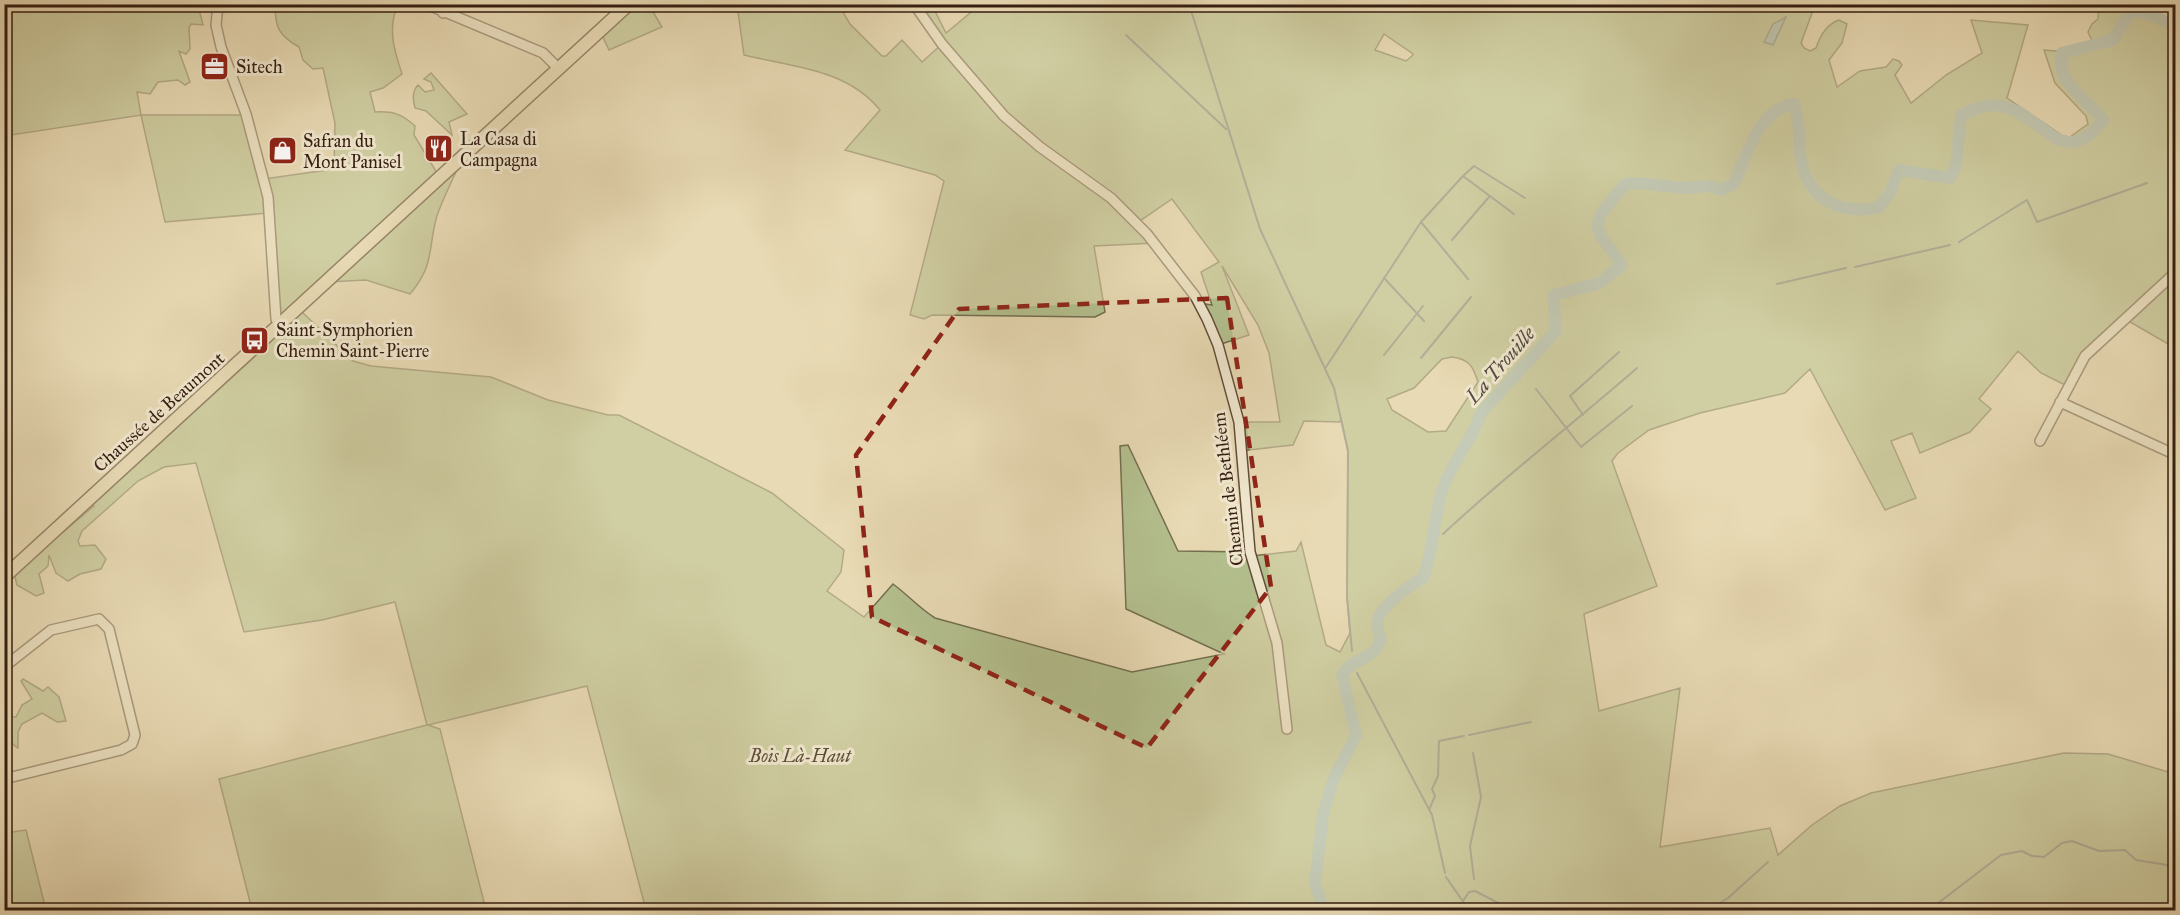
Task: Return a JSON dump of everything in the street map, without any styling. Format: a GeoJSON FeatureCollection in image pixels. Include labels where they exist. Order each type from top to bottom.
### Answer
{"type":"FeatureCollection","features":[{"type":"Feature","properties":{"kind":"main road","name":"Chaussée de Beaumont"},"geometry":{"type":"LineString","coordinates":[[4,577],[629,4]]}},
{"type":"Feature","properties":{"kind":"street"},"geometry":{"type":"LineString","coordinates":[[218,4],[216,25],[220,46],[246,114],[268,197],[276,319],[279,326]]}},
{"type":"Feature","properties":{"kind":"street"},"geometry":{"type":"LineString","coordinates":[[426,4],[543,53],[559,69]]}},
{"type":"Feature","properties":{"kind":"street"},"geometry":{"type":"LineString","coordinates":[[443,13],[452,4]]}},
{"type":"Feature","properties":{"kind":"street","name":"Chemin de Bethléem"},"geometry":{"type":"LineString","coordinates":[[914,4],[942,44],[1004,116],[1040,147],[1111,198],[1147,234],[1195,296],[1207,319],[1218,345],[1239,422],[1248,542],[1277,643],[1287,729]]}},
{"type":"Feature","properties":{"kind":"street"},"geometry":{"type":"LineString","coordinates":[[2040,441],[2085,356],[2175,272]]}},
{"type":"Feature","properties":{"kind":"street"},"geometry":{"type":"LineString","coordinates":[[2061,402],[2175,455]]}},
{"type":"Feature","properties":{"kind":"street"},"geometry":{"type":"LineString","coordinates":[[4,667],[51,630],[99,619],[109,629],[135,735],[132,744],[121,750],[4,779]]}},
{"type":"Feature","properties":{"kind":"highlighted area"},"geometry":{"type":"Polygon","coordinates":[[[1227,298],[1271,587],[1147,748],[872,617],[856,455],[959,309],[1227,298]]]}},
{"type":"Feature","properties":{"kind":"green space"},"geometry":{"type":"Polygon","coordinates":[[[159,4],[161,9],[198,5],[203,25],[191,24],[189,28],[190,49],[186,54],[179,51],[190,82],[185,85],[178,80],[158,82],[150,94],[137,92],[141,115],[5,136],[5,5],[159,4]]]}},
{"type":"Feature","properties":{"kind":"green space","name":"Bois Là-Haut"},"geometry":{"type":"Polygon","coordinates":[[[974,4],[1815,5],[1801,43],[1804,48],[1810,51],[1816,48],[1831,24],[1839,20],[1847,24],[1842,43],[1829,60],[1837,87],[1860,71],[1886,67],[1893,59],[1902,65],[1895,75],[1911,103],[1946,75],[1982,53],[1971,20],[2028,25],[2007,98],[2063,136],[2070,137],[2088,124],[2086,116],[2055,83],[2044,50],[2063,50],[2094,45],[2088,32],[2098,19],[2099,5],[2141,5],[2142,13],[2175,27],[2175,348],[2125,319],[2093,348],[2067,386],[2041,373],[2018,351],[1979,399],[1991,409],[1970,432],[1920,453],[1912,433],[1891,441],[1916,498],[1885,510],[1810,369],[1785,393],[1700,413],[1649,430],[1618,453],[1612,461],[1657,586],[1584,614],[1599,711],[1680,688],[1660,847],[1770,828],[1778,855],[1812,825],[1840,806],[1871,793],[2064,753],[2108,754],[2175,774],[2175,910],[646,910],[587,686],[428,725],[440,729],[486,910],[252,910],[219,779],[427,725],[395,602],[322,620],[244,632],[196,463],[164,467],[138,481],[82,531],[78,541],[80,546],[95,545],[106,559],[101,569],[80,574],[68,581],[56,573],[49,555],[48,566],[39,574],[44,593],[36,596],[17,585],[14,573],[94,506],[88,501],[279,326],[269,213],[165,222],[141,115],[243,115],[264,179],[334,169],[335,123],[323,68],[313,69],[303,60],[299,47],[283,35],[277,25],[275,5],[394,5],[396,10],[393,42],[402,74],[383,88],[370,92],[375,112],[397,114],[415,126],[414,135],[440,178],[462,158],[436,219],[427,266],[410,294],[366,280],[327,282],[299,309],[353,361],[371,366],[491,377],[548,400],[608,415],[619,415],[772,493],[844,550],[841,572],[827,591],[864,617],[893,584],[935,618],[1132,672],[1224,654],[1126,609],[1120,446],[1128,445],[1178,551],[1250,552],[1251,556],[1296,551],[1301,542],[1326,645],[1340,652],[1350,633],[1347,597],[1348,451],[1341,418],[1340,422],[1304,421],[1293,445],[1240,451],[1239,422],[1280,422],[1269,353],[1258,325],[1222,266],[1249,335],[1218,345],[1199,303],[1212,305],[1201,272],[1219,262],[1172,199],[1137,223],[1155,243],[1094,246],[1105,312],[1095,317],[932,315],[924,319],[910,315],[944,181],[935,175],[845,150],[880,110],[867,96],[835,78],[800,67],[744,55],[737,5],[842,5],[850,24],[882,56],[886,56],[902,40],[922,62],[942,44],[914,5],[932,5],[946,33],[976,8],[974,4]],[[1384,34],[1375,50],[1406,61],[1413,55],[1413,54],[1384,34]],[[1452,357],[1442,359],[1414,388],[1387,399],[1392,410],[1428,432],[1446,431],[1478,382],[1470,364],[1452,357]]]}},
{"type":"Feature","properties":{"kind":"green space"},"geometry":{"type":"Polygon","coordinates":[[[629,5],[649,5],[662,27],[609,50],[600,31],[629,5]]]}},
{"type":"Feature","properties":{"kind":"green space"},"geometry":{"type":"Polygon","coordinates":[[[431,73],[467,114],[449,122],[452,135],[426,111],[415,108],[413,99],[418,85],[425,92],[434,90],[431,82],[424,79],[431,73]]]}},
{"type":"Feature","properties":{"kind":"green space"},"geometry":{"type":"Polygon","coordinates":[[[23,679],[43,691],[48,687],[59,697],[66,721],[57,722],[42,713],[22,724],[18,732],[18,748],[7,734],[5,716],[16,717],[22,705],[32,699],[21,681],[23,679]]]}},
{"type":"Feature","properties":{"kind":"green space"},"geometry":{"type":"Polygon","coordinates":[[[26,830],[46,910],[5,910],[5,833],[26,830]]]}},
{"type":"Feature","properties":{"kind":"water"},"geometry":{"type":"Polygon","coordinates":[[[1786,17],[1773,45],[1764,42],[1773,24],[1786,17]]]}},
{"type":"Feature","properties":{"kind":"waterway"},"geometry":{"type":"LineString","coordinates":[[308,4],[309,9]]}},
{"type":"Feature","properties":{"kind":"waterway"},"geometry":{"type":"LineString","coordinates":[[1189,4],[1260,229],[1334,388],[1348,451],[1347,597],[1352,651]]}},
{"type":"Feature","properties":{"kind":"waterway"},"geometry":{"type":"LineString","coordinates":[[2119,7],[2128,14]]}},
{"type":"Feature","properties":{"kind":"waterway","name":"La Trouille"},"geometry":{"type":"LineString","coordinates":[[1324,910],[1315,884],[1323,814],[1334,778],[1356,735],[1342,674],[1374,651],[1381,639],[1377,625],[1382,612],[1402,592],[1423,578],[1437,510],[1447,478],[1481,413],[1555,332],[1554,295],[1600,283],[1622,265],[1602,238],[1597,226],[1601,214],[1624,185],[1635,183],[1685,188],[1711,186],[1721,190],[1734,184],[1755,135],[1763,124],[1782,107],[1794,104],[1801,161],[1811,186],[1819,195],[1840,207],[1852,209],[1879,207],[1890,193],[1899,170],[1950,178],[1956,166],[1961,115],[1975,109],[1996,105],[2016,111],[2052,136],[2064,141],[2076,142],[2089,135],[2103,120],[2068,82],[2061,64],[2062,53],[2113,40],[2131,11],[2152,15],[2176,27]]}},
{"type":"Feature","properties":{"kind":"waterway"},"geometry":{"type":"LineString","coordinates":[[1126,35],[1226,129]]}},
{"type":"Feature","properties":{"kind":"waterway"},"geometry":{"type":"LineString","coordinates":[[1463,176],[1474,166],[1525,198]]}},
{"type":"Feature","properties":{"kind":"waterway"},"geometry":{"type":"LineString","coordinates":[[1326,367],[1421,222],[1463,176],[1514,214]]}},
{"type":"Feature","properties":{"kind":"waterway"},"geometry":{"type":"LineString","coordinates":[[1959,242],[2027,200],[2037,222],[2147,183]]}},
{"type":"Feature","properties":{"kind":"waterway"},"geometry":{"type":"LineString","coordinates":[[1452,240],[1489,197]]}},
{"type":"Feature","properties":{"kind":"waterway"},"geometry":{"type":"LineString","coordinates":[[1421,222],[1468,279]]}},
{"type":"Feature","properties":{"kind":"waterway"},"geometry":{"type":"LineString","coordinates":[[1855,267],[1950,245]]}},
{"type":"Feature","properties":{"kind":"waterway"},"geometry":{"type":"LineString","coordinates":[[1777,284],[1846,268]]}},
{"type":"Feature","properties":{"kind":"waterway"},"geometry":{"type":"LineString","coordinates":[[1384,278],[1424,321]]}},
{"type":"Feature","properties":{"kind":"waterway"},"geometry":{"type":"LineString","coordinates":[[1421,358],[1471,297]]}},
{"type":"Feature","properties":{"kind":"waterway"},"geometry":{"type":"LineString","coordinates":[[1384,355],[1423,306]]}},
{"type":"Feature","properties":{"kind":"waterway"},"geometry":{"type":"LineString","coordinates":[[1583,415],[1570,396],[1619,352]]}},
{"type":"Feature","properties":{"kind":"waterway"},"geometry":{"type":"LineString","coordinates":[[1443,534],[1490,491],[1637,368]]}},
{"type":"Feature","properties":{"kind":"waterway"},"geometry":{"type":"LineString","coordinates":[[1536,389],[1581,447],[1632,406]]}},
{"type":"Feature","properties":{"kind":"waterway"},"geometry":{"type":"LineString","coordinates":[[1357,673],[1432,815],[1445,873]]}},
{"type":"Feature","properties":{"kind":"waterway"},"geometry":{"type":"LineString","coordinates":[[1469,735],[1531,722]]}},
{"type":"Feature","properties":{"kind":"waterway"},"geometry":{"type":"LineString","coordinates":[[1429,810],[1435,796],[1432,789],[1438,776],[1439,741],[1464,736]]}},
{"type":"Feature","properties":{"kind":"waterway"},"geometry":{"type":"LineString","coordinates":[[1473,753],[1481,797],[1470,846],[1474,879]]}},
{"type":"Feature","properties":{"kind":"waterway"},"geometry":{"type":"LineString","coordinates":[[1929,910],[2001,855],[2022,851],[2032,856],[2044,857],[2062,843],[2072,841],[2099,851],[2125,850],[2136,860],[2167,865],[2176,876]]}},
{"type":"Feature","properties":{"kind":"waterway"},"geometry":{"type":"LineString","coordinates":[[1709,910],[1728,898],[1768,862]]}},
{"type":"Feature","properties":{"kind":"waterway"},"geometry":{"type":"LineString","coordinates":[[1446,877],[1466,906],[1463,910]]}},
{"type":"Feature","properties":{"kind":"waterway"},"geometry":{"type":"LineString","coordinates":[[1463,901],[1469,892],[1475,891],[1512,910]]}},
{"type":"Feature","properties":{"kind":"place","name":"Sitech"},"geometry":{"type":"Point","coordinates":[215,67]}},
{"type":"Feature","properties":{"kind":"place","name":"La Casa di Campagna"},"geometry":{"type":"Point","coordinates":[439,149]}},
{"type":"Feature","properties":{"kind":"place","name":"Safran du Mont Panisel"},"geometry":{"type":"Point","coordinates":[282,151]}},
{"type":"Feature","properties":{"kind":"place","name":"Saint-Symphorien Chemin Saint-Pierre"},"geometry":{"type":"Point","coordinates":[255,340]}}]}
